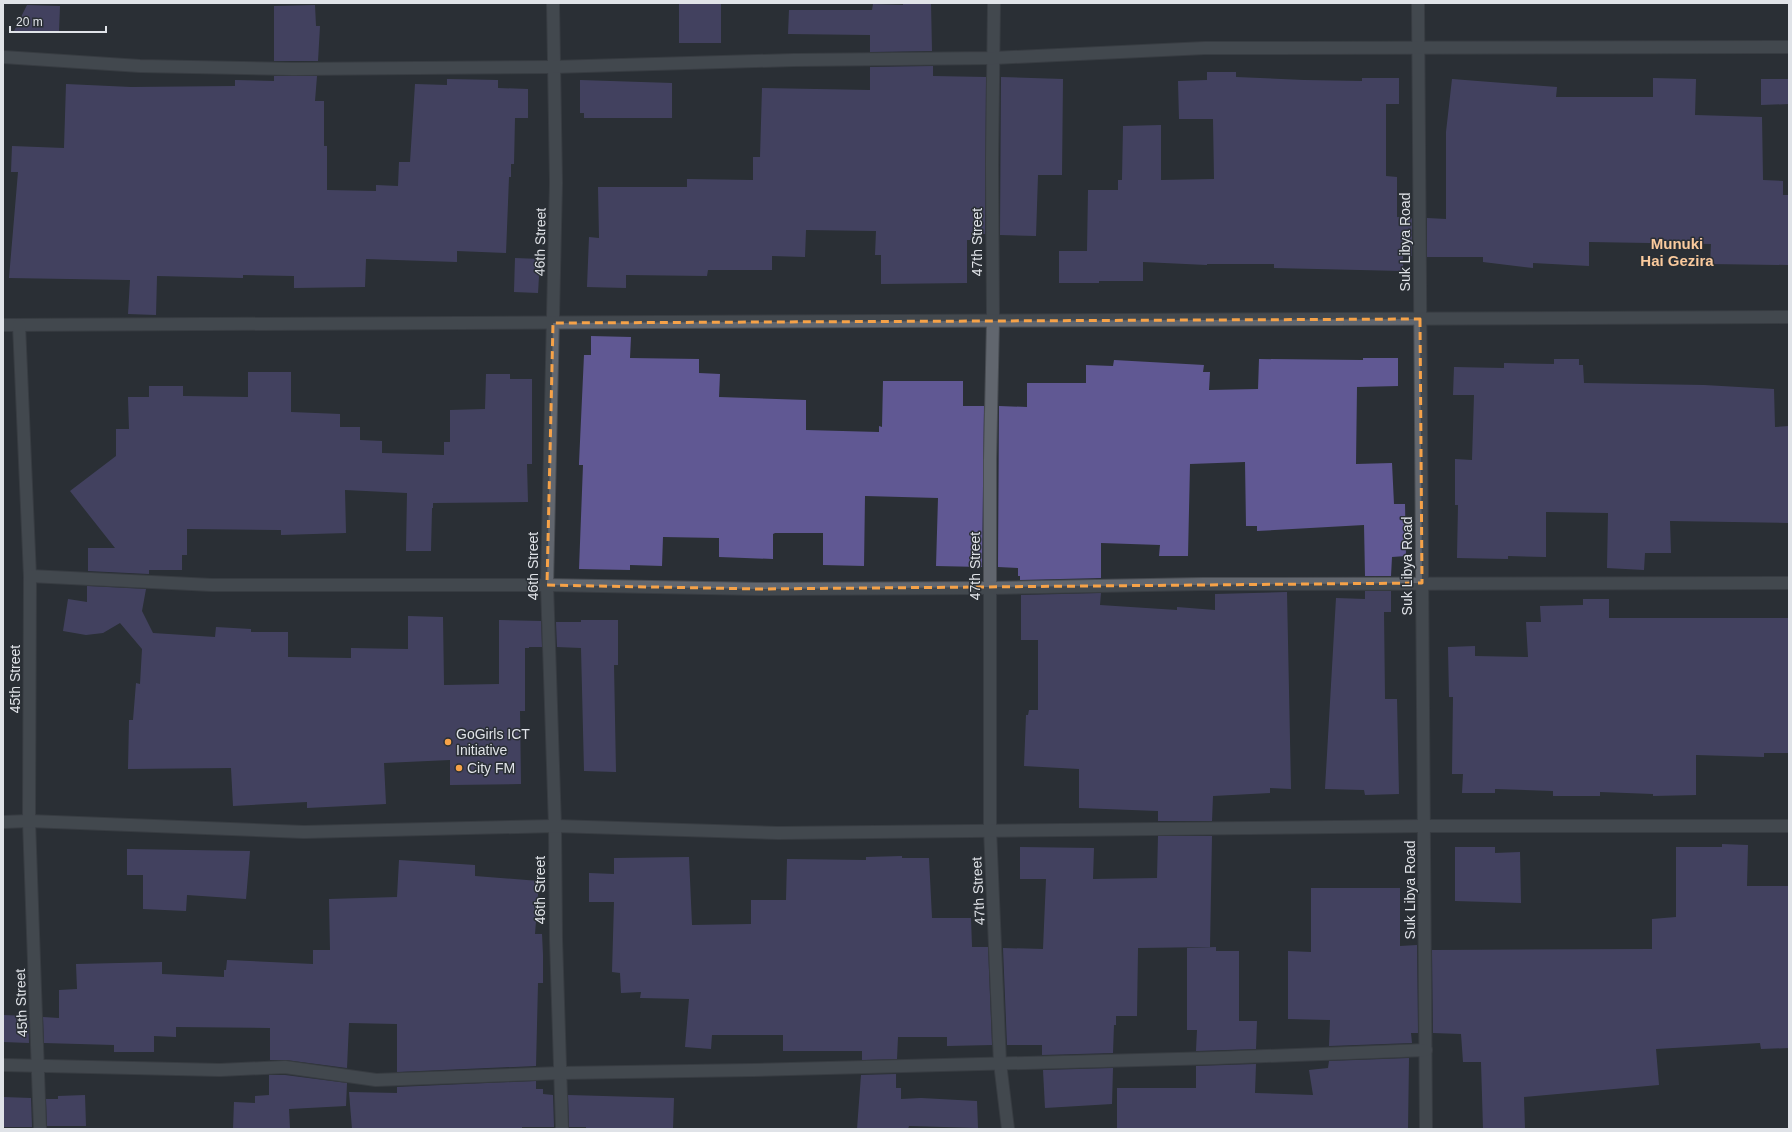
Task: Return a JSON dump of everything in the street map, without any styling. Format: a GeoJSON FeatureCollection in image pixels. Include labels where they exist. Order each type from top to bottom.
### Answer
{"type":"FeatureCollection","features":[{"type":"Feature","properties":{"kind":"street","name":"46th Street"},"geometry":{"type":"LineString","coordinates":[[553,3],[556,183],[547,585],[555,826],[556,939],[562,1129]]}},
{"type":"Feature","properties":{"kind":"street","name":"47th Street"},"geometry":{"type":"LineString","coordinates":[[994,3],[992,163],[993,321],[990,460],[990,829],[1000,1063],[1008,1129]]}},
{"type":"Feature","properties":{"kind":"street","name":"Suk Libya Road"},"geometry":{"type":"LineString","coordinates":[[1418,3],[1426,1129]]}},
{"type":"Feature","properties":{"kind":"street"},"geometry":{"type":"LineString","coordinates":[[3,57],[156,67],[294,69],[553,67],[794,60],[994,58],[1205,48],[1789,47]]}},
{"type":"Feature","properties":{"kind":"street"},"geometry":{"type":"LineString","coordinates":[[3,325],[1789,317]]}},
{"type":"Feature","properties":{"kind":"street","name":"45th Street"},"geometry":{"type":"LineString","coordinates":[[19,325],[30,576],[29,821],[39,1065],[40,1129]]}},
{"type":"Feature","properties":{"kind":"street"},"geometry":{"type":"LineString","coordinates":[[30,576],[212,585],[547,585],[758,589],[990,588],[1202,584],[1789,583]]}},
{"type":"Feature","properties":{"kind":"street"},"geometry":{"type":"LineString","coordinates":[[3,822],[29,821],[304,832],[555,826],[778,833],[990,829],[1424,826],[1789,826]]}},
{"type":"Feature","properties":{"kind":"street"},"geometry":{"type":"LineString","coordinates":[[3,1064],[220,1070],[285,1067],[376,1080],[560,1073],[753,1070],[1215,1058],[1426,1050]]}},
{"type":"Feature","properties":{"kind":"highlighted area"},"geometry":{"type":"Polygon","coordinates":[[[1420,319],[1422,583],[758,589],[547,585],[553,323],[1420,319]]]}},
{"type":"Feature","properties":{"kind":"building"},"geometry":{"type":"Polygon","coordinates":[[[721,3],[721,43],[679,43],[679,4],[721,3]]]}},
{"type":"Feature","properties":{"kind":"building"},"geometry":{"type":"Polygon","coordinates":[[[903,3],[931,3],[932,51],[870,52],[870,35],[788,34],[789,10],[872,10],[873,4],[903,5],[903,3]]]}},
{"type":"Feature","properties":{"kind":"building"},"geometry":{"type":"Polygon","coordinates":[[[27,5],[60,6],[59,31],[14,31],[27,5]]]}},
{"type":"Feature","properties":{"kind":"building"},"geometry":{"type":"Polygon","coordinates":[[[315,5],[316,26],[320,26],[318,61],[274,61],[274,6],[315,5]]]}},
{"type":"Feature","properties":{"kind":"building"},"geometry":{"type":"Polygon","coordinates":[[[933,66],[933,76],[986,77],[985,234],[974,234],[974,240],[967,240],[967,283],[881,284],[881,255],[875,255],[876,231],[806,230],[805,257],[772,256],[772,270],[708,270],[707,276],[626,275],[626,288],[587,287],[589,237],[599,238],[598,187],[687,187],[687,179],[753,180],[753,157],[760,157],[762,88],[870,90],[870,67],[933,66]]]}},
{"type":"Feature","properties":{"kind":"building"},"geometry":{"type":"Polygon","coordinates":[[[1207,72],[1236,72],[1236,77],[1304,80],[1362,81],[1362,78],[1399,78],[1399,104],[1386,104],[1386,176],[1397,177],[1397,217],[1412,218],[1412,256],[1403,256],[1403,271],[1274,268],[1274,264],[1207,265],[1143,262],[1143,281],[1059,283],[1059,251],[1087,251],[1088,190],[1118,190],[1118,180],[1122,180],[1123,126],[1161,125],[1161,180],[1214,179],[1213,119],[1179,119],[1178,81],[1207,80],[1207,72]]]}},
{"type":"Feature","properties":{"kind":"building"},"geometry":{"type":"Polygon","coordinates":[[[274,76],[317,76],[315,101],[324,101],[324,146],[327,146],[327,190],[376,191],[376,185],[398,186],[399,162],[410,162],[415,84],[447,85],[447,79],[498,80],[498,88],[528,89],[528,118],[515,118],[514,164],[511,164],[511,177],[509,177],[506,253],[457,251],[457,262],[366,259],[365,287],[294,288],[294,276],[243,275],[243,278],[157,276],[156,315],[128,314],[130,280],[9,278],[18,172],[11,172],[12,146],[64,148],[66,84],[131,87],[235,86],[235,80],[274,81],[274,76]]]}},
{"type":"Feature","properties":{"kind":"building"},"geometry":{"type":"Polygon","coordinates":[[[1001,77],[1063,79],[1062,175],[1038,175],[1036,236],[1000,235],[1001,77]]]}},
{"type":"Feature","properties":{"kind":"building"},"geometry":{"type":"Polygon","coordinates":[[[1653,78],[1696,79],[1695,115],[1762,117],[1763,180],[1783,181],[1783,195],[1789,195],[1789,265],[1710,264],[1711,244],[1589,242],[1589,266],[1533,263],[1533,268],[1483,262],[1483,257],[1427,257],[1427,218],[1446,219],[1446,132],[1452,79],[1557,87],[1556,97],[1653,97],[1653,78]]]}},
{"type":"Feature","properties":{"kind":"building"},"geometry":{"type":"Polygon","coordinates":[[[1761,79],[1789,79],[1789,104],[1761,105],[1761,79]]]}},
{"type":"Feature","properties":{"kind":"building"},"geometry":{"type":"Polygon","coordinates":[[[580,80],[672,83],[672,118],[584,118],[584,113],[580,113],[580,80]]]}},
{"type":"Feature","properties":{"kind":"building"},"geometry":{"type":"Polygon","coordinates":[[[515,258],[540,259],[538,293],[514,292],[515,258]]]}},
{"type":"Feature","properties":{"kind":"building"},"geometry":{"type":"Polygon","coordinates":[[[591,336],[631,337],[630,358],[699,359],[699,373],[720,374],[719,397],[806,400],[806,430],[879,432],[879,426],[882,427],[883,381],[963,381],[963,406],[984,406],[982,567],[936,566],[938,498],[865,496],[864,566],[823,565],[823,533],[775,533],[773,534],[773,559],[719,557],[719,538],[663,537],[662,566],[630,565],[630,570],[579,569],[583,465],[579,465],[579,463],[584,355],[591,355],[591,336]]]}},
{"type":"Feature","properties":{"kind":"building"},"geometry":{"type":"Polygon","coordinates":[[[1363,358],[1398,358],[1398,386],[1357,387],[1356,464],[1392,463],[1394,504],[1405,504],[1406,556],[1392,557],[1391,576],[1365,576],[1364,525],[1257,531],[1257,526],[1246,526],[1245,462],[1190,464],[1188,556],[1159,556],[1160,545],[1101,543],[1101,578],[1020,580],[1020,576],[1018,576],[1018,568],[998,567],[999,406],[1027,407],[1027,383],[1086,383],[1086,365],[1113,366],[1114,360],[1204,365],[1203,372],[1210,372],[1209,390],[1258,389],[1259,359],[1363,360],[1363,358]]]}},
{"type":"Feature","properties":{"kind":"building"},"geometry":{"type":"Polygon","coordinates":[[[1554,359],[1579,359],[1579,365],[1583,365],[1584,383],[1704,385],[1774,389],[1775,427],[1789,426],[1789,523],[1670,521],[1671,553],[1645,553],[1644,570],[1607,568],[1608,513],[1546,512],[1546,557],[1508,556],[1508,559],[1457,558],[1458,505],[1455,505],[1455,459],[1472,460],[1474,395],[1453,395],[1454,367],[1504,368],[1504,363],[1554,364],[1554,359]]]}},
{"type":"Feature","properties":{"kind":"building"},"geometry":{"type":"Polygon","coordinates":[[[248,372],[291,372],[291,412],[340,414],[340,427],[360,427],[360,440],[382,441],[382,453],[444,455],[444,442],[450,442],[450,410],[485,409],[486,374],[510,374],[510,379],[532,379],[532,464],[527,464],[528,502],[433,503],[431,551],[406,551],[407,493],[345,490],[346,533],[281,535],[281,530],[187,529],[187,555],[182,555],[182,570],[149,570],[149,574],[88,571],[88,548],[115,548],[70,491],[116,456],[116,429],[129,429],[128,397],[149,397],[149,386],[183,386],[183,396],[248,397],[248,372]]]}},
{"type":"Feature","properties":{"kind":"building"},"geometry":{"type":"Polygon","coordinates":[[[87,586],[146,589],[142,611],[153,633],[215,637],[216,627],[251,629],[251,632],[288,632],[288,657],[351,658],[351,648],[408,649],[408,616],[443,617],[444,685],[499,684],[499,620],[541,621],[542,647],[525,648],[525,711],[520,711],[521,784],[450,785],[450,760],[384,763],[386,804],[307,808],[307,802],[233,806],[231,768],[128,769],[129,720],[133,720],[136,683],[140,684],[142,649],[120,623],[103,633],[86,635],[63,631],[68,599],[87,602],[87,586]]]}},
{"type":"Feature","properties":{"kind":"building"},"geometry":{"type":"Polygon","coordinates":[[[1365,591],[1391,591],[1391,612],[1384,612],[1385,699],[1397,699],[1399,794],[1365,795],[1364,790],[1325,789],[1336,598],[1365,599],[1365,591]]]}},
{"type":"Feature","properties":{"kind":"building"},"geometry":{"type":"Polygon","coordinates":[[[1287,592],[1291,789],[1270,788],[1270,793],[1213,796],[1212,821],[1158,821],[1158,811],[1079,808],[1079,769],[1024,766],[1026,715],[1028,715],[1029,710],[1038,710],[1038,640],[1021,640],[1021,595],[1101,593],[1100,605],[1177,610],[1177,607],[1215,610],[1215,594],[1287,592]]]}},
{"type":"Feature","properties":{"kind":"building"},"geometry":{"type":"Polygon","coordinates":[[[1583,599],[1609,599],[1609,618],[1789,618],[1789,753],[1764,753],[1764,757],[1696,755],[1696,795],[1653,796],[1653,794],[1600,792],[1600,796],[1553,796],[1553,791],[1495,789],[1495,793],[1462,793],[1463,774],[1452,774],[1453,697],[1449,697],[1448,647],[1475,646],[1475,656],[1528,657],[1526,622],[1541,622],[1540,606],[1583,605],[1583,599]]]}},
{"type":"Feature","properties":{"kind":"building"},"geometry":{"type":"Polygon","coordinates":[[[581,620],[618,620],[618,665],[614,665],[616,772],[584,771],[581,648],[557,647],[556,622],[581,622],[581,620]]]}},
{"type":"Feature","properties":{"kind":"building"},"geometry":{"type":"Polygon","coordinates":[[[1158,836],[1212,836],[1210,947],[1138,948],[1137,1016],[1116,1016],[1116,1025],[1114,1025],[1113,1053],[1042,1055],[1042,1045],[1007,1045],[1003,948],[1043,949],[1046,879],[1020,879],[1020,847],[1094,848],[1093,879],[1157,878],[1158,836]]]}},
{"type":"Feature","properties":{"kind":"building"},"geometry":{"type":"Polygon","coordinates":[[[1722,844],[1748,845],[1747,886],[1789,886],[1789,1048],[1761,1049],[1760,1043],[1656,1049],[1659,1085],[1524,1097],[1525,1129],[1483,1129],[1481,1062],[1463,1062],[1461,1034],[1433,1033],[1432,950],[1652,949],[1652,919],[1676,917],[1676,847],[1722,847],[1722,844]]]}},
{"type":"Feature","properties":{"kind":"building"},"geometry":{"type":"Polygon","coordinates":[[[1455,847],[1495,847],[1495,853],[1520,852],[1521,903],[1455,901],[1455,847]]]}},
{"type":"Feature","properties":{"kind":"building"},"geometry":{"type":"Polygon","coordinates":[[[127,849],[250,851],[246,899],[187,895],[186,911],[143,909],[143,875],[127,875],[127,849]]]}},
{"type":"Feature","properties":{"kind":"building"},"geometry":{"type":"Polygon","coordinates":[[[902,856],[902,858],[929,858],[932,918],[971,918],[972,947],[988,947],[992,1045],[947,1046],[947,1037],[898,1037],[897,1059],[862,1060],[862,1051],[783,1051],[783,1035],[712,1035],[711,1049],[685,1047],[689,999],[640,998],[641,992],[621,993],[620,973],[612,972],[614,902],[589,902],[589,873],[614,874],[614,858],[689,857],[692,925],[751,924],[751,900],[786,900],[787,859],[866,860],[866,857],[902,856]]]}},
{"type":"Feature","properties":{"kind":"building"},"geometry":{"type":"Polygon","coordinates":[[[399,860],[475,865],[475,876],[539,881],[535,934],[542,934],[543,983],[538,983],[536,1066],[397,1072],[397,1024],[349,1023],[347,1068],[286,1060],[270,1060],[270,1028],[176,1027],[176,1037],[154,1036],[154,1052],[114,1052],[114,1045],[44,1043],[43,1017],[59,1018],[59,990],[77,989],[76,964],[162,962],[162,974],[224,977],[224,970],[226,970],[227,960],[313,964],[313,950],[330,950],[329,899],[397,897],[399,860]]]}},
{"type":"Feature","properties":{"kind":"building"},"geometry":{"type":"Polygon","coordinates":[[[1311,888],[1400,888],[1400,946],[1417,945],[1418,1033],[1411,1033],[1412,1043],[1329,1046],[1330,1020],[1288,1019],[1288,951],[1311,952],[1311,888]]]}},
{"type":"Feature","properties":{"kind":"building"},"geometry":{"type":"Polygon","coordinates":[[[1216,947],[1216,951],[1239,951],[1239,1021],[1257,1021],[1256,1049],[1196,1051],[1197,1030],[1187,1030],[1187,948],[1216,947]]]}},
{"type":"Feature","properties":{"kind":"building"},"geometry":{"type":"Polygon","coordinates":[[[3,1015],[28,1016],[29,1043],[3,1042],[3,1015]]]}},
{"type":"Feature","properties":{"kind":"building"},"geometry":{"type":"Polygon","coordinates":[[[1409,1058],[1408,1129],[1117,1129],[1117,1088],[1196,1088],[1196,1066],[1256,1064],[1255,1093],[1313,1095],[1309,1070],[1328,1068],[1329,1061],[1409,1058]]]}},
{"type":"Feature","properties":{"kind":"building"},"geometry":{"type":"Polygon","coordinates":[[[1113,1068],[1112,1104],[1045,1108],[1043,1070],[1113,1068]]]}},
{"type":"Feature","properties":{"kind":"building"},"geometry":{"type":"Polygon","coordinates":[[[896,1074],[896,1088],[901,1088],[901,1099],[921,1098],[977,1101],[978,1128],[909,1126],[908,1129],[857,1129],[861,1075],[896,1074]]]}},
{"type":"Feature","properties":{"kind":"building"},"geometry":{"type":"Polygon","coordinates":[[[269,1075],[285,1075],[347,1083],[346,1106],[289,1109],[290,1129],[233,1129],[234,1102],[255,1103],[255,1096],[269,1095],[269,1075]]]}},
{"type":"Feature","properties":{"kind":"building"},"geometry":{"type":"Polygon","coordinates":[[[536,1081],[536,1089],[543,1089],[543,1094],[553,1095],[554,1127],[522,1127],[522,1129],[352,1129],[349,1092],[397,1093],[397,1087],[536,1081]]]}},
{"type":"Feature","properties":{"kind":"building"},"geometry":{"type":"Polygon","coordinates":[[[85,1095],[86,1126],[47,1126],[46,1099],[58,1099],[58,1096],[85,1095]]]}},
{"type":"Feature","properties":{"kind":"building"},"geometry":{"type":"Polygon","coordinates":[[[568,1095],[674,1098],[673,1129],[586,1129],[586,1127],[569,1127],[568,1095]]]}},
{"type":"Feature","properties":{"kind":"building"},"geometry":{"type":"Polygon","coordinates":[[[3,1097],[31,1098],[32,1127],[3,1127],[3,1097]]]}},
{"type":"Feature","properties":{"kind":"place","name":"GoGirls ICT Initiative"},"geometry":{"type":"Point","coordinates":[448,742]}},
{"type":"Feature","properties":{"kind":"place","name":"City FM"},"geometry":{"type":"Point","coordinates":[459,768]}},
{"type":"Feature","properties":{"kind":"district","name":"Munuki Hai Gezira"},"geometry":{"type":"Point","coordinates":[1677,252]}}]}
